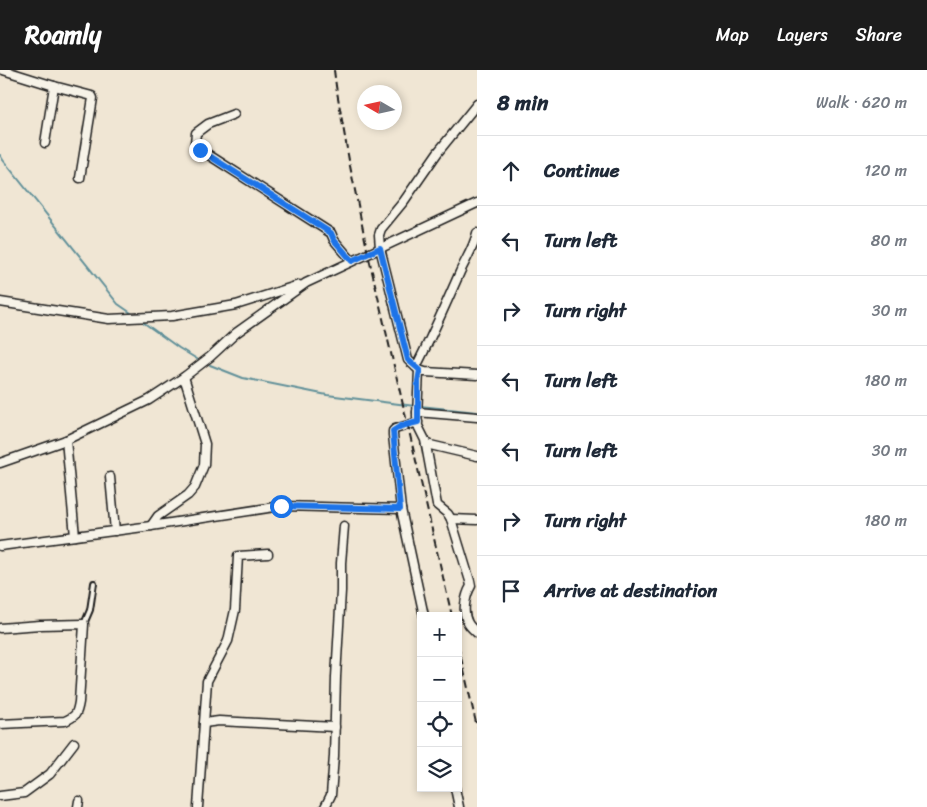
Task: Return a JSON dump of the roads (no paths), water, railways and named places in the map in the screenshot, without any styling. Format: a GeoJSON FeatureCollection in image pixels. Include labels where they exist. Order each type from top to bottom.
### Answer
{"type":"FeatureCollection","features":[{"type":"Feature","properties":{"kind":"street"},"geometry":{"type":"LineString","coordinates":[[3,70],[25,73],[54,86],[92,96],[80,178]]}},
{"type":"Feature","properties":{"kind":"street"},"geometry":{"type":"LineString","coordinates":[[45,143],[54,86]]}},
{"type":"Feature","properties":{"kind":"street"},"geometry":{"type":"LineString","coordinates":[[477,104],[438,152],[404,201],[381,229],[379,235],[380,248],[408,360],[424,372],[477,375]]}},
{"type":"Feature","properties":{"kind":"street"},"geometry":{"type":"LineString","coordinates":[[234,114],[208,124],[196,133],[195,143],[200,150],[331,233],[334,240],[352,261]]}},
{"type":"Feature","properties":{"kind":"street"},"geometry":{"type":"LineString","coordinates":[[0,302],[109,319],[172,316],[236,304],[306,283],[477,203]]}},
{"type":"Feature","properties":{"kind":"street"},"geometry":{"type":"LineString","coordinates":[[477,233],[474,251],[418,368],[417,412],[418,422],[426,444],[437,505],[451,519],[474,586],[467,592],[465,614],[468,624],[477,632]]}},
{"type":"Feature","properties":{"kind":"street"},"geometry":{"type":"LineString","coordinates":[[0,463],[66,440],[149,400],[184,378],[236,333],[306,283]]}},
{"type":"Feature","properties":{"kind":"street"},"geometry":{"type":"LineString","coordinates":[[151,526],[158,516],[192,491],[204,465],[205,444],[184,378]]}},
{"type":"Feature","properties":{"kind":"street"},"geometry":{"type":"LineString","coordinates":[[417,412],[477,417]]}},
{"type":"Feature","properties":{"kind":"street"},"geometry":{"type":"LineString","coordinates":[[418,422],[401,426],[393,431],[400,509],[423,612]]}},
{"type":"Feature","properties":{"kind":"street"},"geometry":{"type":"LineString","coordinates":[[66,440],[75,536]]}},
{"type":"Feature","properties":{"kind":"street"},"geometry":{"type":"LineString","coordinates":[[426,444],[477,456]]}},
{"type":"Feature","properties":{"kind":"street"},"geometry":{"type":"LineString","coordinates":[[110,477],[115,531]]}},
{"type":"Feature","properties":{"kind":"street"},"geometry":{"type":"LineString","coordinates":[[0,546],[281,506],[400,509]]}},
{"type":"Feature","properties":{"kind":"street"},"geometry":{"type":"LineString","coordinates":[[451,519],[477,520]]}},
{"type":"Feature","properties":{"kind":"street"},"geometry":{"type":"LineString","coordinates":[[325,807],[331,795],[344,526]]}},
{"type":"Feature","properties":{"kind":"street"},"geometry":{"type":"LineString","coordinates":[[198,807],[207,680],[228,642],[235,610],[238,556],[268,554]]}},
{"type":"Feature","properties":{"kind":"street"},"geometry":{"type":"LineString","coordinates":[[0,628],[84,624],[77,713],[65,721],[0,724]]}},
{"type":"Feature","properties":{"kind":"street"},"geometry":{"type":"LineString","coordinates":[[204,723],[219,720],[335,727]]}},
{"type":"Feature","properties":{"kind":"street"},"geometry":{"type":"LineString","coordinates":[[0,796],[24,793],[50,774],[74,743]]}},
{"type":"Feature","properties":{"kind":"street"},"geometry":{"type":"LineString","coordinates":[[456,792],[458,807]]}},
{"type":"Feature","properties":{"kind":"lane"},"geometry":{"type":"LineString","coordinates":[[84,624],[90,610],[94,583]]}},
{"type":"Feature","properties":{"kind":"waterway"},"geometry":{"type":"LineString","coordinates":[[0,155],[118,304],[134,315]]}},
{"type":"Feature","properties":{"kind":"waterway"},"geometry":{"type":"LineString","coordinates":[[140,320],[197,359]]}},
{"type":"Feature","properties":{"kind":"waterway"},"geometry":{"type":"LineString","coordinates":[[210,365],[243,378],[327,395],[415,406]]}},
{"type":"Feature","properties":{"kind":"waterway"},"geometry":{"type":"LineString","coordinates":[[420,406],[477,412]]}},
{"type":"Feature","properties":{"kind":"railway"},"geometry":{"type":"LineString","coordinates":[[334,70],[350,166],[368,254],[451,612]]}},
{"type":"Feature","properties":{"kind":"railway"},"geometry":{"type":"LineString","coordinates":[[461,657],[477,727]]}}]}
